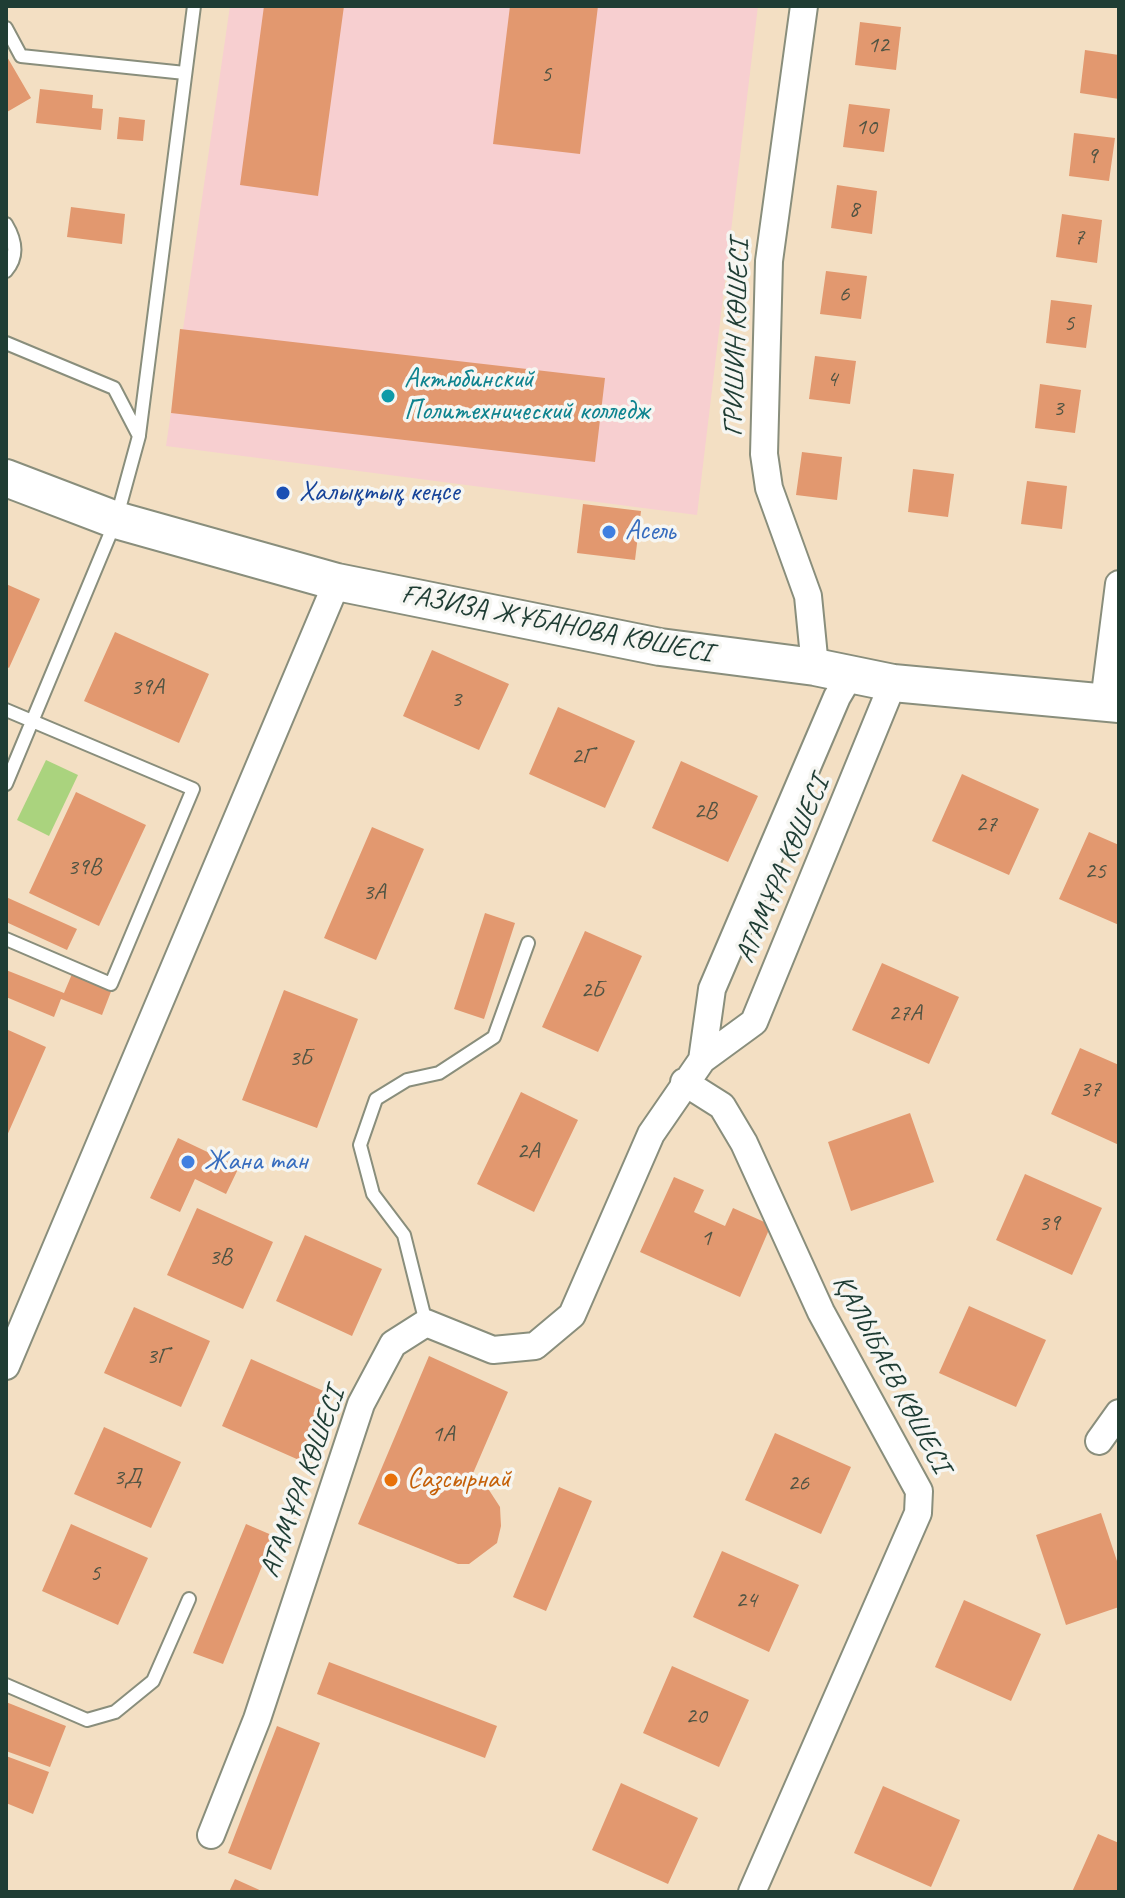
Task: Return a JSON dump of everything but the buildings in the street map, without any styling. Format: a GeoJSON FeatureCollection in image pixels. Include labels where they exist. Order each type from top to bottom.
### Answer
{"type":"FeatureCollection","features":[{"type":"Feature","properties":{"kind":"street","name":"ГРИШИН КӨШЕСІ"},"geometry":{"type":"LineString","coordinates":[[804,6],[769,261],[764,454],[769,488],[808,596],[815,667]]}},
{"type":"Feature","properties":{"kind":"street","name":"ҒАЗИЗА ЖҰБАНОВА КӨШЕСІ"},"geometry":{"type":"LineString","coordinates":[[6,478],[116,520],[337,582],[660,647],[815,667],[893,683],[1111,703]]}},
{"type":"Feature","properties":{"kind":"street"},"geometry":{"type":"LineString","coordinates":[[6,1366],[337,582]]}},
{"type":"Feature","properties":{"kind":"street"},"geometry":{"type":"LineString","coordinates":[[1111,703],[1119,584]]}},
{"type":"Feature","properties":{"kind":"street","name":"АТАМҰРА КӨШЕСІ"},"geometry":{"type":"LineString","coordinates":[[702,1060],[712,989],[837,697],[850,675]]}},
{"type":"Feature","properties":{"kind":"street","name":"АТАМҰРА КӨШЕСІ"},"geometry":{"type":"LineString","coordinates":[[211,1835],[257,1719],[361,1404],[393,1344],[426,1323],[493,1350],[535,1346],[572,1315],[651,1134],[702,1060],[754,1022],[893,683]]}},
{"type":"Feature","properties":{"kind":"street","name":"ҚАЛЫБАЕВ КӨШЕСІ"},"geometry":{"type":"LineString","coordinates":[[684,1082],[722,1106],[744,1143],[821,1312],[919,1491],[918,1513],[752,1892]]}},
{"type":"Feature","properties":{"kind":"street"},"geometry":{"type":"LineString","coordinates":[[1099,1441],[1119,1413]]}},
{"type":"Feature","properties":{"kind":"lane"},"geometry":{"type":"LineString","coordinates":[[6,784],[116,520],[139,436],[194,6]]}},
{"type":"Feature","properties":{"kind":"lane"},"geometry":{"type":"LineString","coordinates":[[6,28],[21,56],[185,73]]}},
{"type":"Feature","properties":{"kind":"lane"},"geometry":{"type":"LineString","coordinates":[[6,224],[15,240],[12,264],[6,271]]}},
{"type":"Feature","properties":{"kind":"lane"},"geometry":{"type":"LineString","coordinates":[[6,343],[114,388],[139,436]]}},
{"type":"Feature","properties":{"kind":"lane"},"geometry":{"type":"LineString","coordinates":[[6,710],[193,789],[111,984],[6,939]]}},
{"type":"Feature","properties":{"kind":"lane"},"geometry":{"type":"LineString","coordinates":[[426,1323],[404,1235],[373,1194],[360,1145],[376,1099],[407,1080],[439,1073],[494,1037],[528,943]]}},
{"type":"Feature","properties":{"kind":"lane"},"geometry":{"type":"LineString","coordinates":[[6,1685],[87,1720],[115,1712],[153,1681],[189,1599]]}},
{"type":"Feature","properties":{"kind":"shaded area"},"geometry":{"type":"Polygon","coordinates":[[[230,6],[758,6],[697,515],[166,446],[230,6]]]}},
{"type":"Feature","properties":{"kind":"green space"},"geometry":{"type":"Polygon","coordinates":[[[46,760],[78,775],[49,836],[17,820],[46,760]]]}},
{"type":"Feature","properties":{"kind":"place","name":"Актюбинский Политехнический колледж"},"geometry":{"type":"Point","coordinates":[388,396]}},
{"type":"Feature","properties":{"kind":"place","name":"Халықтық кеңсе"},"geometry":{"type":"Point","coordinates":[283,493]}},
{"type":"Feature","properties":{"kind":"place","name":"Асель"},"geometry":{"type":"Point","coordinates":[609,532]}},
{"type":"Feature","properties":{"kind":"place","name":"Жана тан"},"geometry":{"type":"Point","coordinates":[188,1162]}},
{"type":"Feature","properties":{"kind":"place","name":"Сазсырнай"},"geometry":{"type":"Point","coordinates":[391,1480]}}]}
